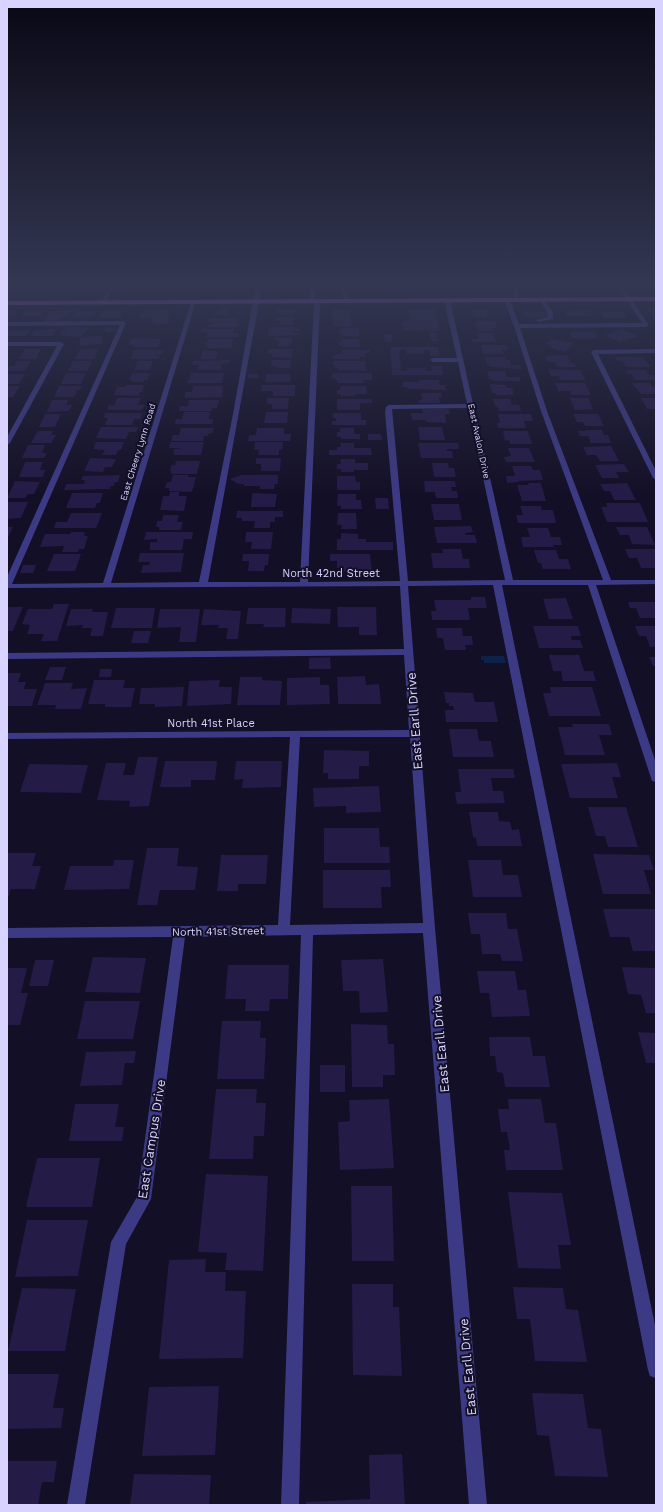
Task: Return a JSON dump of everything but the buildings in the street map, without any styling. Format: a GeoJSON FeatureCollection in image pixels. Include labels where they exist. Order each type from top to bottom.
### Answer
{"type":"FeatureCollection","features":[{"type":"Feature","properties":{"kind":"street"},"geometry":{"type":"LineString","coordinates":[[7,443],[55,355]]}},
{"type":"Feature","properties":{"kind":"street"},"geometry":{"type":"LineString","coordinates":[[7,586],[109,355]]}},
{"type":"Feature","properties":{"kind":"street","name":"East Cheery Lynn Road"},"geometry":{"type":"LineString","coordinates":[[106,585],[178,355]]}},
{"type":"Feature","properties":{"kind":"street"},"geometry":{"type":"LineString","coordinates":[[203,584],[247,355]]}},
{"type":"Feature","properties":{"kind":"street"},"geometry":{"type":"LineString","coordinates":[[304,584],[313,355]]}},
{"type":"Feature","properties":{"kind":"street","name":"East Avalon Drive"},"geometry":{"type":"LineString","coordinates":[[460,355],[510,582]]}},
{"type":"Feature","properties":{"kind":"street"},"geometry":{"type":"LineString","coordinates":[[526,355],[544,411],[607,581]]}},
{"type":"Feature","properties":{"kind":"street"},"geometry":{"type":"LineString","coordinates":[[595,355],[656,478]]}},
{"type":"Feature","properties":{"kind":"street"},"geometry":{"type":"LineString","coordinates":[[433,360],[461,360]]}},
{"type":"Feature","properties":{"kind":"street","name":"East Earll Drive"},"geometry":{"type":"LineString","coordinates":[[472,406],[389,407],[388,412],[404,584],[429,928],[478,1505]]}},
{"type":"Feature","properties":{"kind":"street","name":"North 42nd Street"},"geometry":{"type":"LineString","coordinates":[[7,586],[404,584],[607,581],[656,582]]}},
{"type":"Feature","properties":{"kind":"street"},"geometry":{"type":"LineString","coordinates":[[591,582],[656,778]]}},
{"type":"Feature","properties":{"kind":"street"},"geometry":{"type":"LineString","coordinates":[[497,583],[656,1370]]}},
{"type":"Feature","properties":{"kind":"street"},"geometry":{"type":"LineString","coordinates":[[7,656],[408,652]]}},
{"type":"Feature","properties":{"kind":"street","name":"North 41st Place"},"geometry":{"type":"LineString","coordinates":[[7,736],[414,733]]}},
{"type":"Feature","properties":{"kind":"street"},"geometry":{"type":"LineString","coordinates":[[284,930],[295,734]]}},
{"type":"Feature","properties":{"kind":"street","name":"North 41st Street"},"geometry":{"type":"LineString","coordinates":[[7,933],[429,928]]}},
{"type":"Feature","properties":{"kind":"street"},"geometry":{"type":"LineString","coordinates":[[290,1505],[306,930]]}},
{"type":"Feature","properties":{"kind":"street","name":"East Campus Drive"},"geometry":{"type":"LineString","coordinates":[[76,1505],[119,1242],[144,1199],[180,932]]}},
{"type":"Feature","properties":{"kind":"water"},"geometry":{"type":"Polygon","coordinates":[[[481,656],[504,656],[506,663],[484,663],[484,660],[481,660],[481,656]]]}}]}
